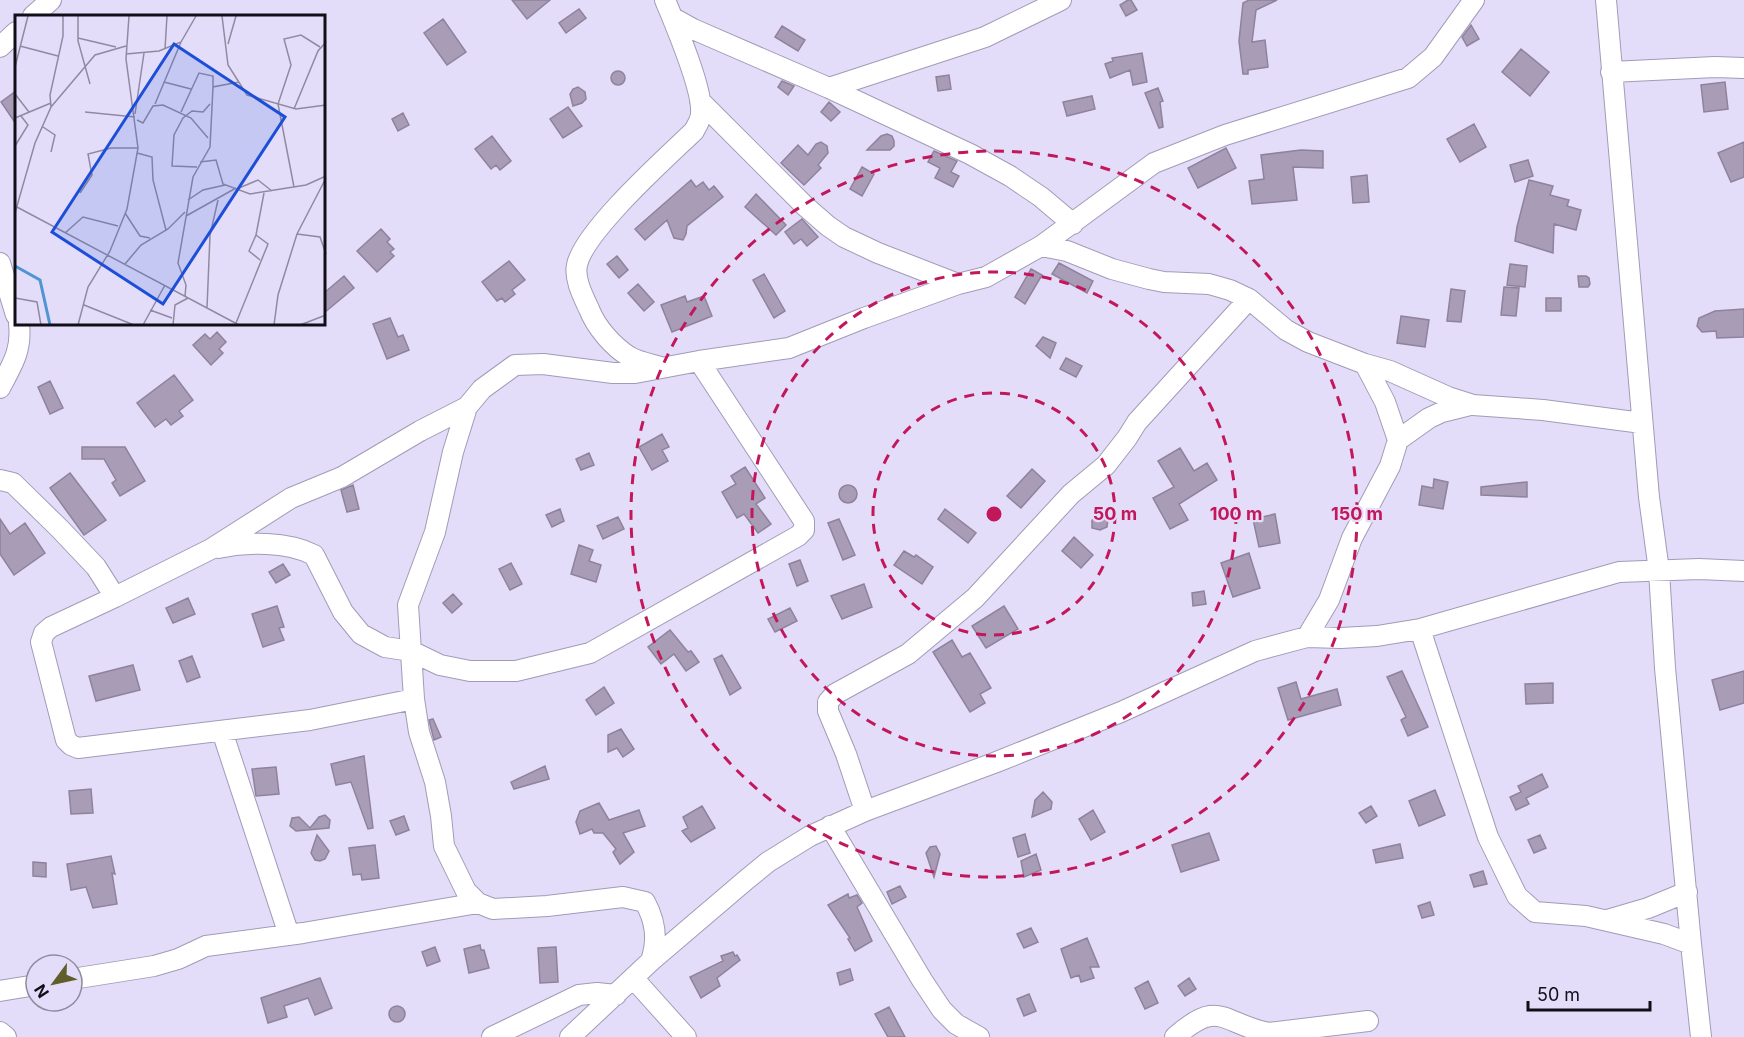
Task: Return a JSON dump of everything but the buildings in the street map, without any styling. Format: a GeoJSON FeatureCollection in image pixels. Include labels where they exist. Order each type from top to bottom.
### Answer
{"type":"FeatureCollection","features":[{"type":"Feature","properties":{"kind":"street"},"geometry":{"type":"LineString","coordinates":[[34,15],[51,0]]}},
{"type":"Feature","properties":{"kind":"street"},"geometry":{"type":"LineString","coordinates":[[829,88],[985,37],[1061,0]]}},
{"type":"Feature","properties":{"kind":"street"},"geometry":{"type":"LineString","coordinates":[[414,699],[310,720],[78,748],[66,740],[41,642],[44,633],[51,627],[211,549],[291,498],[355,471],[467,407],[482,389],[507,369],[522,363],[612,373],[636,373],[661,367],[789,348],[958,284],[986,277],[1041,246],[1154,164],[1225,135],[1408,78],[1433,57],[1474,0]]}},
{"type":"Feature","properties":{"kind":"street"},"geometry":{"type":"LineString","coordinates":[[1606,0],[1642,423],[1659,571],[1665,668],[1701,1037]]}},
{"type":"Feature","properties":{"kind":"street"},"geometry":{"type":"LineString","coordinates":[[666,5],[693,29],[924,132],[1010,176],[1072,224]]}},
{"type":"Feature","properties":{"kind":"street"},"geometry":{"type":"LineString","coordinates":[[661,367],[630,357],[611,342],[593,318],[579,286],[576,267],[580,254],[588,241],[645,178],[694,131],[700,121],[702,112],[695,81],[666,5]]}},
{"type":"Feature","properties":{"kind":"street"},"geometry":{"type":"LineString","coordinates":[[0,47],[15,33]]}},
{"type":"Feature","properties":{"kind":"street"},"geometry":{"type":"LineString","coordinates":[[1611,72],[1715,67],[1744,68]]}},
{"type":"Feature","properties":{"kind":"street"},"geometry":{"type":"LineString","coordinates":[[700,101],[828,226],[844,237],[878,253],[958,284]]}},
{"type":"Feature","properties":{"kind":"street"},"geometry":{"type":"LineString","coordinates":[[1041,246],[1067,251],[1112,269],[1149,279],[1209,284],[1230,290],[1249,299],[1286,330],[1308,342],[1390,371],[1448,397],[1473,405],[1543,410],[1642,423]]}},
{"type":"Feature","properties":{"kind":"street"},"geometry":{"type":"LineString","coordinates":[[0,263],[15,312]]}},
{"type":"Feature","properties":{"kind":"street"},"geometry":{"type":"LineString","coordinates":[[865,811],[849,762],[828,711],[828,702],[835,694],[908,654],[975,598],[1071,494],[1106,465],[1137,422],[1249,299]]}},
{"type":"Feature","properties":{"kind":"street"},"geometry":{"type":"LineString","coordinates":[[0,388],[18,352],[21,340],[20,326]]}},
{"type":"Feature","properties":{"kind":"street"},"geometry":{"type":"LineString","coordinates":[[211,549],[241,544],[274,545],[309,552],[317,558],[343,612],[361,634],[385,647],[411,651],[440,664],[470,671],[516,671],[590,653],[798,536],[804,530],[804,521],[699,361]]}},
{"type":"Feature","properties":{"kind":"street"},"geometry":{"type":"LineString","coordinates":[[1307,637],[1329,600],[1352,538],[1390,466],[1398,440],[1385,402],[1365,364]]}},
{"type":"Feature","properties":{"kind":"street"},"geometry":{"type":"LineString","coordinates":[[1398,440],[1429,418],[1442,412],[1473,405]]}},
{"type":"Feature","properties":{"kind":"street"},"geometry":{"type":"LineString","coordinates":[[467,407],[453,452],[435,532],[408,605],[414,699],[419,732],[435,782],[444,846],[466,891],[478,903],[493,909],[547,906],[623,897],[645,902],[652,914],[657,945],[651,961]]}},
{"type":"Feature","properties":{"kind":"street"},"geometry":{"type":"LineString","coordinates":[[0,480],[13,483],[60,529],[96,567],[115,597]]}},
{"type":"Feature","properties":{"kind":"street"},"geometry":{"type":"LineString","coordinates":[[570,1037],[651,961],[768,862],[790,847],[865,811],[1121,712],[1255,651],[1307,637],[1377,636],[1420,629],[1619,572],[1699,569],[1744,571]]}},
{"type":"Feature","properties":{"kind":"street"},"geometry":{"type":"LineString","coordinates":[[1420,629],[1488,837],[1517,896],[1535,912],[1586,916],[1664,934],[1691,944]]}},
{"type":"Feature","properties":{"kind":"street"},"geometry":{"type":"LineString","coordinates":[[222,731],[289,935]]}},
{"type":"Feature","properties":{"kind":"street"},"geometry":{"type":"LineString","coordinates":[[830,826],[937,1003],[956,1024],[979,1037]]}},
{"type":"Feature","properties":{"kind":"street"},"geometry":{"type":"LineString","coordinates":[[1604,920],[1648,908],[1687,892]]}},
{"type":"Feature","properties":{"kind":"street"},"geometry":{"type":"LineString","coordinates":[[84,977],[154,966],[178,959],[206,946],[289,935],[478,903]]}},
{"type":"Feature","properties":{"kind":"street"},"geometry":{"type":"LineString","coordinates":[[634,979],[686,1037]]}},
{"type":"Feature","properties":{"kind":"street"},"geometry":{"type":"LineString","coordinates":[[0,991],[24,987]]}},
{"type":"Feature","properties":{"kind":"street"},"geometry":{"type":"LineString","coordinates":[[492,1037],[579,995],[597,993],[616,995]]}},
{"type":"Feature","properties":{"kind":"street"},"geometry":{"type":"LineString","coordinates":[[1175,1037],[1191,1023],[1210,1015],[1220,1016],[1269,1033],[1368,1021]]}},
{"type":"Feature","properties":{"kind":"street"},"geometry":{"type":"LineString","coordinates":[[0,1032],[6,1037]]}}]}
